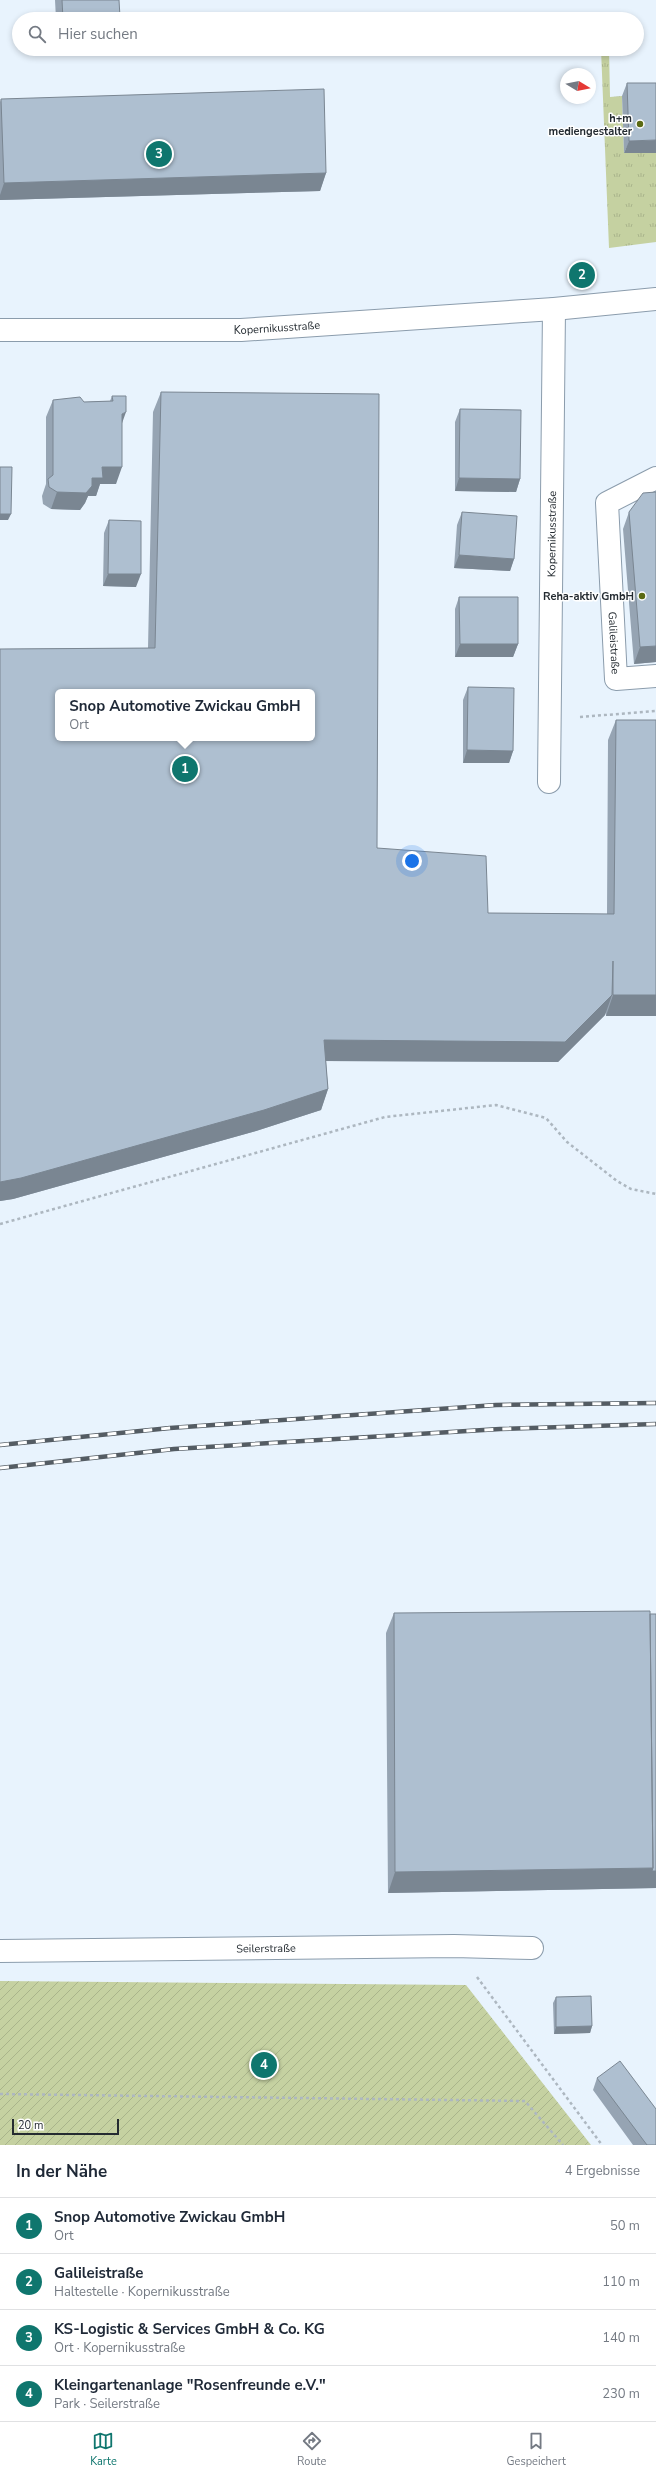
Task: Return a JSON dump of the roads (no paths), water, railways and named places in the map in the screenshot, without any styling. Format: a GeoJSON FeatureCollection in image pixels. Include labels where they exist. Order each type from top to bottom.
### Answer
{"type":"FeatureCollection","features":[{"type":"Feature","properties":{"kind":"street","name":"Kopernikusstraße"},"geometry":{"type":"LineString","coordinates":[[0,330],[240,330],[554,309],[656,299]]}},
{"type":"Feature","properties":{"kind":"street","name":"Kopernikusstraße"},"geometry":{"type":"LineString","coordinates":[[550,782],[552,720],[554,309]]}},
{"type":"Feature","properties":{"kind":"street","name":"Galileistraße"},"geometry":{"type":"LineString","coordinates":[[656,478],[607,503],[616,679],[656,676]]}},
{"type":"Feature","properties":{"kind":"street","name":"Seilerstraße"},"geometry":{"type":"LineString","coordinates":[[0,1951],[454,1946],[532,1948]]}},
{"type":"Feature","properties":{"kind":"railway"},"geometry":{"type":"LineString","coordinates":[[0,1445],[170,1428],[496,1405],[656,1403]]}},
{"type":"Feature","properties":{"kind":"railway"},"geometry":{"type":"LineString","coordinates":[[0,1468],[174,1449],[500,1429],[656,1424]]}},
{"type":"Feature","properties":{"kind":"place","name":"h+m mediengestalter"},"geometry":{"type":"Point","coordinates":[640,124]}},
{"type":"Feature","properties":{"kind":"place","name":"KS-Logistic & Services GmbH & Co. KG"},"geometry":{"type":"Point","coordinates":[159,154]}},
{"type":"Feature","properties":{"kind":"place","name":"Galileistraße"},"geometry":{"type":"Point","coordinates":[582,275]}},
{"type":"Feature","properties":{"kind":"place","name":"Reha-aktiv GmbH"},"geometry":{"type":"Point","coordinates":[642,596]}},
{"type":"Feature","properties":{"kind":"place","name":"Snop Automotive Zwickau GmbH"},"geometry":{"type":"Point","coordinates":[185,769]}},
{"type":"Feature","properties":{"kind":"place","name":"Kleingartenanlage \"Rosenfreunde e.V.\""},"geometry":{"type":"Point","coordinates":[264,2065]}}]}
